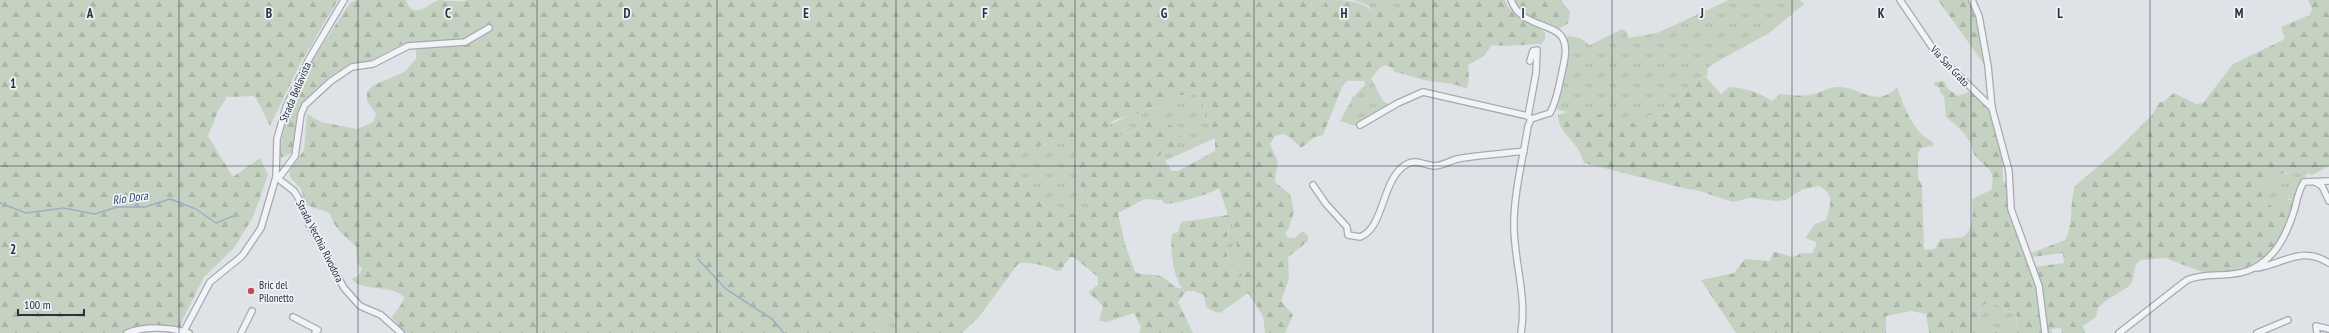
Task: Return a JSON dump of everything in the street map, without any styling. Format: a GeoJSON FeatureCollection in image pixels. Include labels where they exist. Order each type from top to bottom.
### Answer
{"type":"FeatureCollection","features":[{"type":"Feature","properties":{"kind":"street","name":"Strada Bellavista"},"geometry":{"type":"LineString","coordinates":[[187,332],[210,282],[242,256],[251,246],[264,220],[276,177],[277,139],[286,107],[309,58],[344,0]]}},
{"type":"Feature","properties":{"kind":"street"},"geometry":{"type":"LineString","coordinates":[[1360,125],[1398,103],[1423,92],[1529,117],[1550,113],[1556,102],[1565,54],[1563,38],[1558,33],[1524,18],[1513,6],[1511,0]]}},
{"type":"Feature","properties":{"kind":"street","name":"Via San Grato"},"geometry":{"type":"LineString","coordinates":[[1900,0],[1936,53],[1992,108]]}},
{"type":"Feature","properties":{"kind":"street"},"geometry":{"type":"LineString","coordinates":[[1972,0],[1979,16],[1988,66],[1992,108],[2009,171],[2010,209],[2039,286],[2045,333]]}},
{"type":"Feature","properties":{"kind":"street"},"geometry":{"type":"LineString","coordinates":[[276,177],[281,175],[295,156],[301,114],[305,105],[331,81],[352,67],[373,64],[408,46],[465,42],[489,28]]}},
{"type":"Feature","properties":{"kind":"street"},"geometry":{"type":"LineString","coordinates":[[1521,333],[1524,302],[1514,229],[1536,73],[1538,53],[1536,50],[1533,51],[1530,61]]}},
{"type":"Feature","properties":{"kind":"street"},"geometry":{"type":"LineString","coordinates":[[1313,185],[1326,204],[1347,227],[1348,235],[1360,237],[1371,230],[1388,189],[1395,177],[1406,164],[1420,162],[1438,165],[1456,160],[1524,151]]}},
{"type":"Feature","properties":{"kind":"street","name":"Strada Vecchia Rivodora"},"geometry":{"type":"LineString","coordinates":[[276,177],[294,191],[299,199],[309,224],[344,288],[360,306],[381,315],[401,333]]}},
{"type":"Feature","properties":{"kind":"street"},"geometry":{"type":"LineString","coordinates":[[2311,180],[2322,186],[2329,201]]}},
{"type":"Feature","properties":{"kind":"street"},"geometry":{"type":"LineString","coordinates":[[2255,268],[2276,250],[2288,227],[2301,186],[2304,182],[2311,180],[2329,181]]}},
{"type":"Feature","properties":{"kind":"street"},"geometry":{"type":"LineString","coordinates":[[2119,333],[2187,280],[2201,276],[2228,276],[2255,268],[2264,267],[2296,256],[2315,256],[2329,263]]}},
{"type":"Feature","properties":{"kind":"street"},"geometry":{"type":"LineString","coordinates":[[241,333],[252,311]]}},
{"type":"Feature","properties":{"kind":"street"},"geometry":{"type":"LineString","coordinates":[[293,317],[318,330],[315,333]]}},
{"type":"Feature","properties":{"kind":"street"},"geometry":{"type":"LineString","coordinates":[[2257,333],[2288,320]]}},
{"type":"Feature","properties":{"kind":"street"},"geometry":{"type":"LineString","coordinates":[[2316,333],[2316,326],[2329,329]]}},
{"type":"Feature","properties":{"kind":"street"},"geometry":{"type":"LineString","coordinates":[[127,333],[138,329],[187,332]]}},
{"type":"Feature","properties":{"kind":"green space"},"geometry":{"type":"Polygon","coordinates":[[[0,0],[338,0],[301,62],[270,126],[255,96],[227,97],[218,111],[208,136],[233,177],[260,158],[268,175],[253,217],[234,248],[204,277],[181,323],[181,330],[137,327],[123,333],[0,333],[0,0]]]}},
{"type":"Feature","properties":{"kind":"green space"},"geometry":{"type":"Polygon","coordinates":[[[356,0],[406,0],[413,10],[417,10],[439,0],[1311,0],[1312,9],[1318,15],[1323,9],[1326,0],[1358,3],[1369,8],[1373,12],[1397,12],[1404,6],[1404,0],[1505,0],[1517,16],[1545,32],[1545,39],[1542,44],[1505,46],[1492,45],[1484,56],[1468,65],[1469,79],[1467,89],[1456,85],[1424,80],[1394,72],[1393,68],[1386,65],[1368,80],[1347,81],[1342,87],[1323,135],[1315,137],[1301,148],[1290,137],[1283,134],[1275,136],[1270,144],[1278,162],[1275,178],[1276,183],[1290,194],[1294,211],[1289,228],[1285,233],[1288,238],[1294,238],[1303,231],[1308,236],[1308,241],[1288,257],[1289,279],[1281,301],[1293,315],[1285,333],[1265,333],[1263,316],[1248,293],[1220,313],[1206,307],[1204,295],[1194,291],[1186,291],[1178,302],[1193,333],[1139,333],[1141,327],[1134,313],[1107,322],[1099,321],[1103,306],[1088,292],[1098,285],[1098,277],[1074,257],[1070,257],[1061,270],[1056,271],[1038,264],[1018,264],[979,317],[962,333],[906,333],[893,314],[886,317],[878,333],[405,333],[392,318],[402,303],[404,297],[391,290],[363,286],[351,279],[358,276],[362,269],[357,262],[356,246],[337,227],[330,213],[306,205],[301,189],[290,177],[289,172],[304,150],[307,114],[321,122],[357,129],[373,122],[376,114],[367,101],[367,93],[372,86],[404,72],[416,59],[416,51],[412,43],[402,44],[368,62],[351,63],[329,77],[313,92],[300,110],[292,153],[281,158],[279,151],[289,108],[304,85],[307,68],[350,3],[356,0]],[[1199,94],[1183,95],[1169,100],[1163,109],[1147,108],[1136,114],[1115,120],[1108,125],[1120,136],[1134,131],[1149,120],[1169,124],[1176,130],[1183,141],[1155,158],[1165,161],[1172,171],[1178,171],[1215,151],[1215,138],[1211,123],[1205,117],[1204,101],[1199,94]],[[1055,141],[1011,155],[1007,162],[1009,166],[1042,203],[1057,213],[1067,216],[1077,212],[1084,217],[1089,217],[1093,210],[1079,182],[1075,154],[1071,144],[1067,141],[1055,141]],[[1219,188],[1169,204],[1165,204],[1162,200],[1145,199],[1118,213],[1125,244],[1135,272],[1163,277],[1175,287],[1182,288],[1174,270],[1171,247],[1172,234],[1178,232],[1181,222],[1228,215],[1219,188]],[[1231,222],[1226,240],[1227,255],[1233,270],[1245,285],[1239,262],[1234,226],[1231,222]]]}},
{"type":"Feature","properties":{"kind":"green space"},"geometry":{"type":"Polygon","coordinates":[[[1311,0],[1326,0],[1323,9],[1317,15],[1312,9],[1311,0]]]}},
{"type":"Feature","properties":{"kind":"green space"},"geometry":{"type":"Polygon","coordinates":[[[1353,0],[1404,0],[1404,6],[1397,12],[1373,12],[1368,5],[1353,0]]]}},
{"type":"Feature","properties":{"kind":"green space"},"geometry":{"type":"Polygon","coordinates":[[[1514,0],[1563,0],[1562,2],[1570,12],[1568,23],[1559,29],[1539,24],[1526,17],[1521,12],[1514,0]]]}},
{"type":"Feature","properties":{"kind":"green space"},"geometry":{"type":"Polygon","coordinates":[[[1729,0],[1800,0],[1804,4],[1769,33],[1708,68],[1707,76],[1695,81],[1668,113],[1646,116],[1638,123],[1631,124],[1615,117],[1599,116],[1585,106],[1568,112],[1556,109],[1568,58],[1566,41],[1568,36],[1580,38],[1590,45],[1622,29],[1627,32],[1628,38],[1657,33],[1729,0]]]}},
{"type":"Feature","properties":{"kind":"green space"},"geometry":{"type":"Polygon","coordinates":[[[1938,0],[1968,0],[1973,8],[1986,67],[1938,0]]]}},
{"type":"Feature","properties":{"kind":"green space"},"geometry":{"type":"Polygon","coordinates":[[[2308,0],[2329,0],[2329,166],[2312,175],[2292,172],[2279,175],[2263,186],[2262,196],[2267,203],[2273,207],[2280,200],[2295,200],[2288,220],[2275,245],[2267,255],[2247,267],[2228,271],[2205,273],[2165,258],[2141,260],[2136,264],[2132,282],[2128,287],[2107,300],[2098,308],[2096,317],[2083,326],[2085,333],[2062,333],[2061,328],[2051,329],[2052,333],[2046,333],[2035,267],[2064,263],[2063,253],[2031,257],[2029,254],[2065,240],[2070,227],[2072,199],[2075,186],[2116,151],[2153,114],[2159,102],[2163,102],[2174,93],[2196,104],[2203,103],[2233,64],[2283,40],[2285,37],[2281,28],[2283,26],[2310,15],[2312,9],[2308,0]]]}},
{"type":"Feature","properties":{"kind":"green space"},"geometry":{"type":"Polygon","coordinates":[[[1706,77],[1721,94],[1729,87],[1746,89],[1772,101],[1780,94],[1797,96],[1810,95],[1837,87],[1847,88],[1875,97],[1890,93],[1897,87],[1904,106],[1915,126],[1923,136],[1933,143],[1933,146],[1921,148],[1918,153],[1918,178],[1922,185],[1924,250],[1934,249],[1941,239],[1959,238],[1964,236],[1970,230],[1973,208],[1972,199],[1991,190],[1991,172],[1974,154],[1971,143],[1965,135],[1946,117],[1944,96],[1940,92],[1939,87],[1934,85],[1934,82],[1944,81],[1948,89],[1958,96],[1972,91],[1990,108],[2002,153],[2003,181],[2006,182],[2008,210],[2036,286],[2042,333],[1929,333],[1926,314],[1911,311],[1886,316],[1886,333],[1736,333],[1701,280],[1734,273],[1745,259],[1770,261],[1773,252],[1790,257],[1797,256],[1801,253],[1812,253],[1816,246],[1816,242],[1805,238],[1815,224],[1826,220],[1830,205],[1827,192],[1818,186],[1801,190],[1786,200],[1777,201],[1749,198],[1733,202],[1696,190],[1584,163],[1578,149],[1564,132],[1558,120],[1558,115],[1585,106],[1593,112],[1599,114],[1631,123],[1638,123],[1646,116],[1668,113],[1695,81],[1706,77]],[[1989,301],[1980,311],[1980,320],[1987,332],[1998,332],[2016,328],[2017,315],[1989,301]]]}},
{"type":"Feature","properties":{"kind":"green space"},"geometry":{"type":"Polygon","coordinates":[[[1371,78],[1383,101],[1390,105],[1356,126],[1340,121],[1353,97],[1365,85],[1364,81],[1371,78]]]}},
{"type":"Feature","properties":{"kind":"green space"},"geometry":{"type":"Polygon","coordinates":[[[1199,94],[1204,101],[1205,117],[1211,123],[1215,138],[1165,161],[1154,158],[1169,150],[1149,120],[1134,131],[1120,136],[1108,125],[1147,108],[1159,109],[1174,96],[1199,94]]]}},
{"type":"Feature","properties":{"kind":"green space"},"geometry":{"type":"Polygon","coordinates":[[[1055,141],[1067,141],[1071,144],[1075,154],[1079,182],[1085,197],[1093,210],[1089,217],[1084,217],[1077,212],[1067,216],[1057,213],[1049,208],[1035,196],[1007,162],[1011,155],[1055,141]]]}},
{"type":"Feature","properties":{"kind":"green space"},"geometry":{"type":"Polygon","coordinates":[[[2300,170],[2307,173],[2295,200],[2288,199],[2273,207],[2266,204],[2261,192],[2267,182],[2277,176],[2300,170]]]}},
{"type":"Feature","properties":{"kind":"green space"},"geometry":{"type":"Polygon","coordinates":[[[1231,222],[1234,226],[1239,262],[1245,285],[1230,263],[1226,248],[1226,241],[1231,222]]]}},
{"type":"Feature","properties":{"kind":"green space"},"geometry":{"type":"Polygon","coordinates":[[[1989,301],[2017,315],[2016,328],[1998,332],[1987,332],[1980,320],[1980,311],[1989,301]]]}},
{"type":"Feature","properties":{"kind":"green space"},"geometry":{"type":"Polygon","coordinates":[[[893,314],[906,333],[878,333],[886,317],[893,314]]]}},
{"type":"Feature","properties":{"kind":"waterway","name":"Rio Dora"},"geometry":{"type":"LineString","coordinates":[[0,203],[26,213],[64,208],[94,214],[118,207],[145,207],[170,199],[196,209],[216,223],[233,216]]}},
{"type":"Feature","properties":{"kind":"waterway"},"geometry":{"type":"LineString","coordinates":[[698,259],[726,289],[772,319],[784,333]]}},
{"type":"Feature","properties":{"kind":"place","name":"Bric del Pilonetto"},"geometry":{"type":"Point","coordinates":[251,291]}}]}
